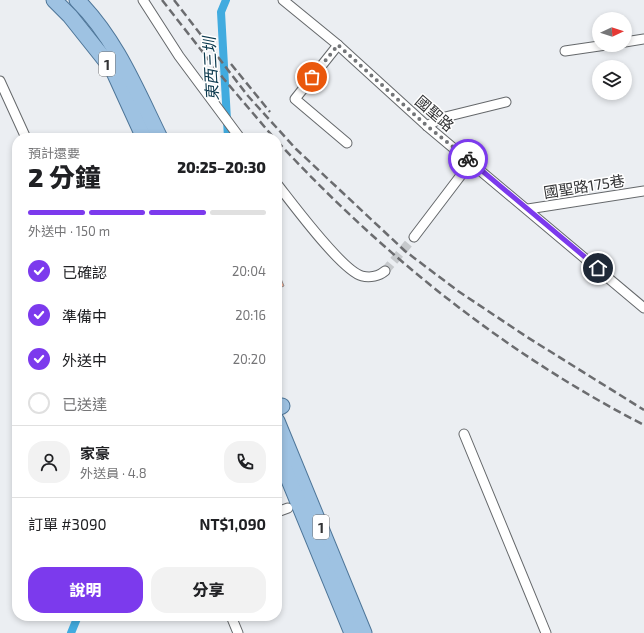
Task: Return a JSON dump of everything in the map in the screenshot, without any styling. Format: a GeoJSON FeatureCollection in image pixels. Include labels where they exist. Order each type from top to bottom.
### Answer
{"type":"FeatureCollection","features":[{"type":"Feature","properties":{"kind":"main road","name":"1"},"geometry":{"type":"LineString","coordinates":[[54,0],[70,16],[113,70],[142,133]]}},
{"type":"Feature","properties":{"kind":"main road","name":"1"},"geometry":{"type":"LineString","coordinates":[[77,0],[102,28],[121,58],[158,133]]}},
{"type":"Feature","properties":{"kind":"main road","name":"1"},"geometry":{"type":"LineString","coordinates":[[282,433],[364,633]]}},
{"type":"Feature","properties":{"kind":"main road","name":"1"},"geometry":{"type":"LineString","coordinates":[[282,463],[352,633]]}},
{"type":"Feature","properties":{"kind":"street"},"geometry":{"type":"LineString","coordinates":[[143,0],[179,56],[236,133]]}},
{"type":"Feature","properties":{"kind":"street","name":"國聖路"},"geometry":{"type":"LineString","coordinates":[[283,0],[338,45],[427,126],[644,308]]}},
{"type":"Feature","properties":{"kind":"street"},"geometry":{"type":"LineString","coordinates":[[632,41],[644,39]]}},
{"type":"Feature","properties":{"kind":"street"},"geometry":{"type":"LineString","coordinates":[[338,45],[295,99],[347,143]]}},
{"type":"Feature","properties":{"kind":"street"},"geometry":{"type":"LineString","coordinates":[[566,51],[592,47]]}},
{"type":"Feature","properties":{"kind":"street"},"geometry":{"type":"LineString","coordinates":[[0,81],[24,133]]}},
{"type":"Feature","properties":{"kind":"street"},"geometry":{"type":"LineString","coordinates":[[427,126],[441,118],[506,102]]}},
{"type":"Feature","properties":{"kind":"street"},"geometry":{"type":"LineString","coordinates":[[414,237],[471,162]]}},
{"type":"Feature","properties":{"kind":"street"},"geometry":{"type":"LineString","coordinates":[[282,190],[342,263],[361,276],[370,277],[386,271]]}},
{"type":"Feature","properties":{"kind":"street","name":"國聖路175巷"},"geometry":{"type":"LineString","coordinates":[[528,210],[644,191]]}},
{"type":"Feature","properties":{"kind":"street"},"geometry":{"type":"LineString","coordinates":[[464,434],[546,633]]}},
{"type":"Feature","properties":{"kind":"street"},"geometry":{"type":"LineString","coordinates":[[282,510],[288,508]]}},
{"type":"Feature","properties":{"kind":"street"},"geometry":{"type":"LineString","coordinates":[[233,621],[238,633]]}},
{"type":"Feature","properties":{"kind":"waterway","name":"東西三圳"},"geometry":{"type":"LineString","coordinates":[[226,0],[221,12],[228,133]]}},
{"type":"Feature","properties":{"kind":"waterway","name":"東西三圳"},"geometry":{"type":"LineString","coordinates":[[71,633],[76,621]]}},
{"type":"Feature","properties":{"kind":"tunnel"},"geometry":{"type":"LineString","coordinates":[[385,271],[414,237]]}},
{"type":"Feature","properties":{"kind":"railway"},"geometry":{"type":"LineString","coordinates":[[162,0],[223,78],[270,133]]}},
{"type":"Feature","properties":{"kind":"railway"},"geometry":{"type":"LineString","coordinates":[[174,0],[248,96],[282,133]]}},
{"type":"Feature","properties":{"kind":"railway"},"geometry":{"type":"LineString","coordinates":[[231,64],[270,112]]}},
{"type":"Feature","properties":{"kind":"railway"},"geometry":{"type":"LineString","coordinates":[[282,134],[296,149],[405,251],[458,291],[527,337],[644,410]]}},
{"type":"Feature","properties":{"kind":"railway"},"geometry":{"type":"LineString","coordinates":[[282,146],[317,183],[359,223],[448,299],[543,367],[644,425]]}},
{"type":"Feature","properties":{"kind":"way so far"},"geometry":{"type":"LineString","coordinates":[[312,77],[338,45],[392,92],[427,126],[468,159]]}},
{"type":"Feature","properties":{"kind":"route"},"geometry":{"type":"LineString","coordinates":[[468,159],[598,268]]}}]}
